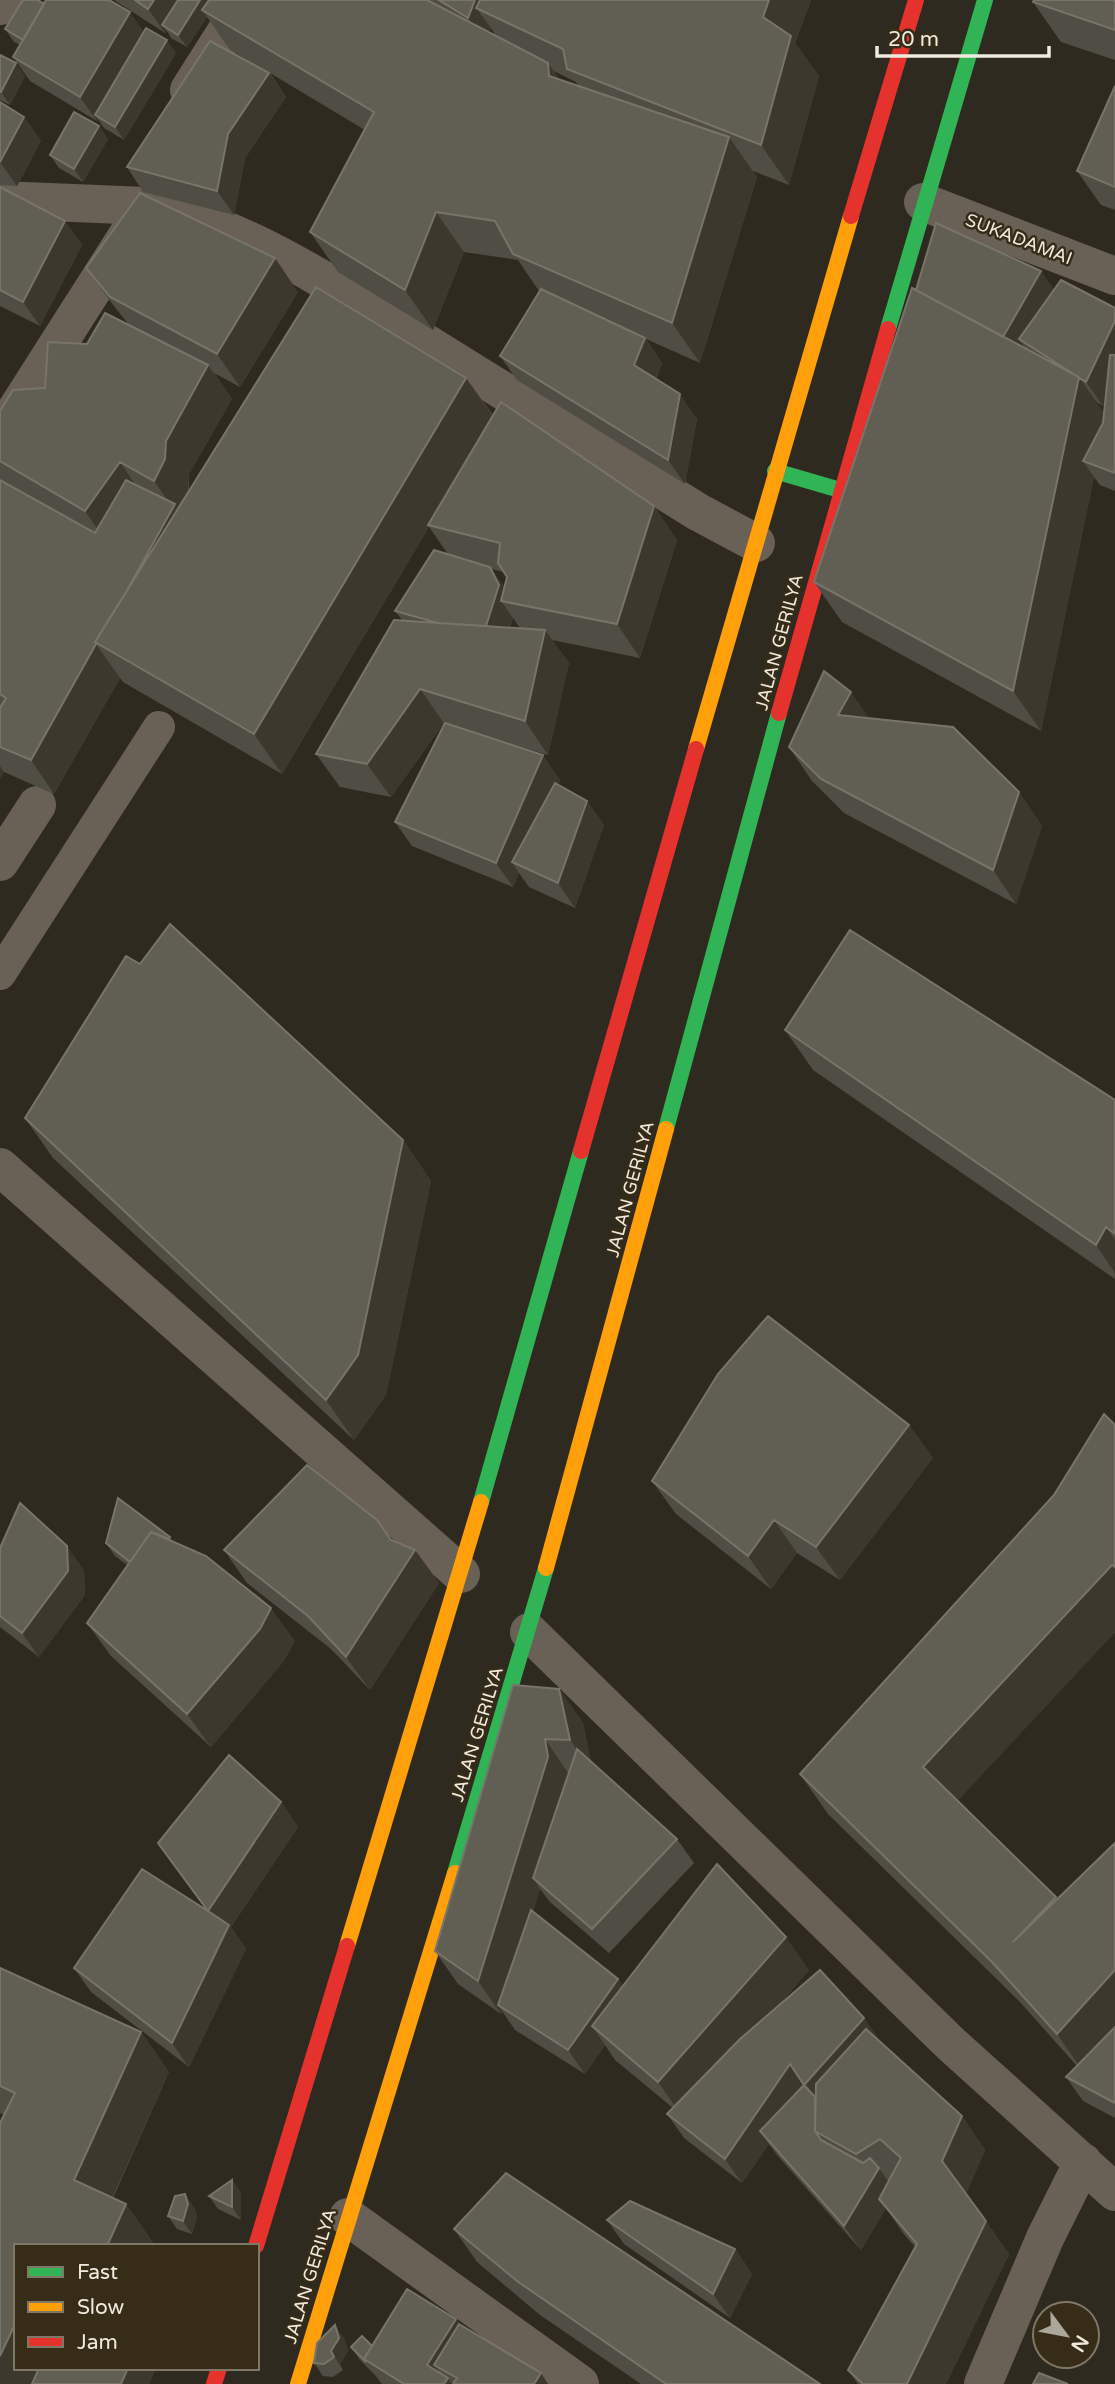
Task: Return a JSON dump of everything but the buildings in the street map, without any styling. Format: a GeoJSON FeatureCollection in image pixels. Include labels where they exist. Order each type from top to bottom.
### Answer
{"type":"FeatureCollection","features":[{"type":"Feature","properties":{"kind":"highway"},"geometry":{"type":"LineString","coordinates":[[257,2244],[461,1574],[775,471],[916,0]]}},
{"type":"Feature","properties":{"kind":"highway","name":"JALAN GERILYA"},"geometry":{"type":"LineString","coordinates":[[298,2384],[529,1632],[840,491],[923,202],[985,0]]}},
{"type":"Feature","properties":{"kind":"highway"},"geometry":{"type":"LineString","coordinates":[[775,471],[840,491]]}},
{"type":"Feature","properties":{"kind":"street"},"geometry":{"type":"LineString","coordinates":[[0,6],[4,0]]}},
{"type":"Feature","properties":{"kind":"street"},"geometry":{"type":"LineString","coordinates":[[167,125],[246,0]]}},
{"type":"Feature","properties":{"kind":"street"},"geometry":{"type":"LineString","coordinates":[[0,200],[133,194],[233,231],[338,289],[698,512],[756,543]]}},
{"type":"Feature","properties":{"kind":"street"},"geometry":{"type":"LineString","coordinates":[[0,435],[133,194]]}},
{"type":"Feature","properties":{"kind":"street","name":"SUKADAMAI"},"geometry":{"type":"LineString","coordinates":[[923,202],[1115,276]]}},
{"type":"Feature","properties":{"kind":"street"},"geometry":{"type":"LineString","coordinates":[[0,862],[37,805]]}},
{"type":"Feature","properties":{"kind":"street"},"geometry":{"type":"LineString","coordinates":[[0,1167],[461,1574]]}},
{"type":"Feature","properties":{"kind":"street"},"geometry":{"type":"LineString","coordinates":[[529,1632],[951,2044],[1115,2192]]}},
{"type":"Feature","properties":{"kind":"street"},"geometry":{"type":"LineString","coordinates":[[983,2384],[1045,2238],[1083,2162]]}},
{"type":"Feature","properties":{"kind":"street"},"geometry":{"type":"LineString","coordinates":[[348,2217],[580,2384]]}},
{"type":"Feature","properties":{"kind":"lane"},"geometry":{"type":"LineString","coordinates":[[0,974],[159,727]]}},
{"type":"Feature","properties":{"kind":"traffic: fast"},"geometry":{"type":"LineString","coordinates":[[888,329],[985,0]]}},
{"type":"Feature","properties":{"kind":"traffic: fast"},"geometry":{"type":"LineString","coordinates":[[775,471],[840,490]]}},
{"type":"Feature","properties":{"kind":"traffic: fast"},"geometry":{"type":"LineString","coordinates":[[666,1129],[779,713]]}},
{"type":"Feature","properties":{"kind":"traffic: fast"},"geometry":{"type":"LineString","coordinates":[[481,1502],[581,1151]]}},
{"type":"Feature","properties":{"kind":"traffic: fast"},"geometry":{"type":"LineString","coordinates":[[455,1873],[546,1568]]}},
{"type":"Feature","properties":{"kind":"traffic: slow"},"geometry":{"type":"LineString","coordinates":[[696,749],[851,216]]}},
{"type":"Feature","properties":{"kind":"traffic: slow"},"geometry":{"type":"LineString","coordinates":[[546,1568],[666,1129]]}},
{"type":"Feature","properties":{"kind":"traffic: slow"},"geometry":{"type":"LineString","coordinates":[[347,1946],[481,1502]]}},
{"type":"Feature","properties":{"kind":"traffic: slow"},"geometry":{"type":"LineString","coordinates":[[298,2384],[455,1873]]}},
{"type":"Feature","properties":{"kind":"traffic: jam"},"geometry":{"type":"LineString","coordinates":[[851,216],[916,0]]}},
{"type":"Feature","properties":{"kind":"traffic: jam"},"geometry":{"type":"LineString","coordinates":[[779,713],[888,329]]}},
{"type":"Feature","properties":{"kind":"traffic: jam"},"geometry":{"type":"LineString","coordinates":[[581,1151],[696,749]]}},
{"type":"Feature","properties":{"kind":"traffic: jam"},"geometry":{"type":"LineString","coordinates":[[257,2244],[347,1946]]}},
{"type":"Feature","properties":{"kind":"traffic: jam"},"geometry":{"type":"LineString","coordinates":[[214,2384],[218,2370]]}}]}
